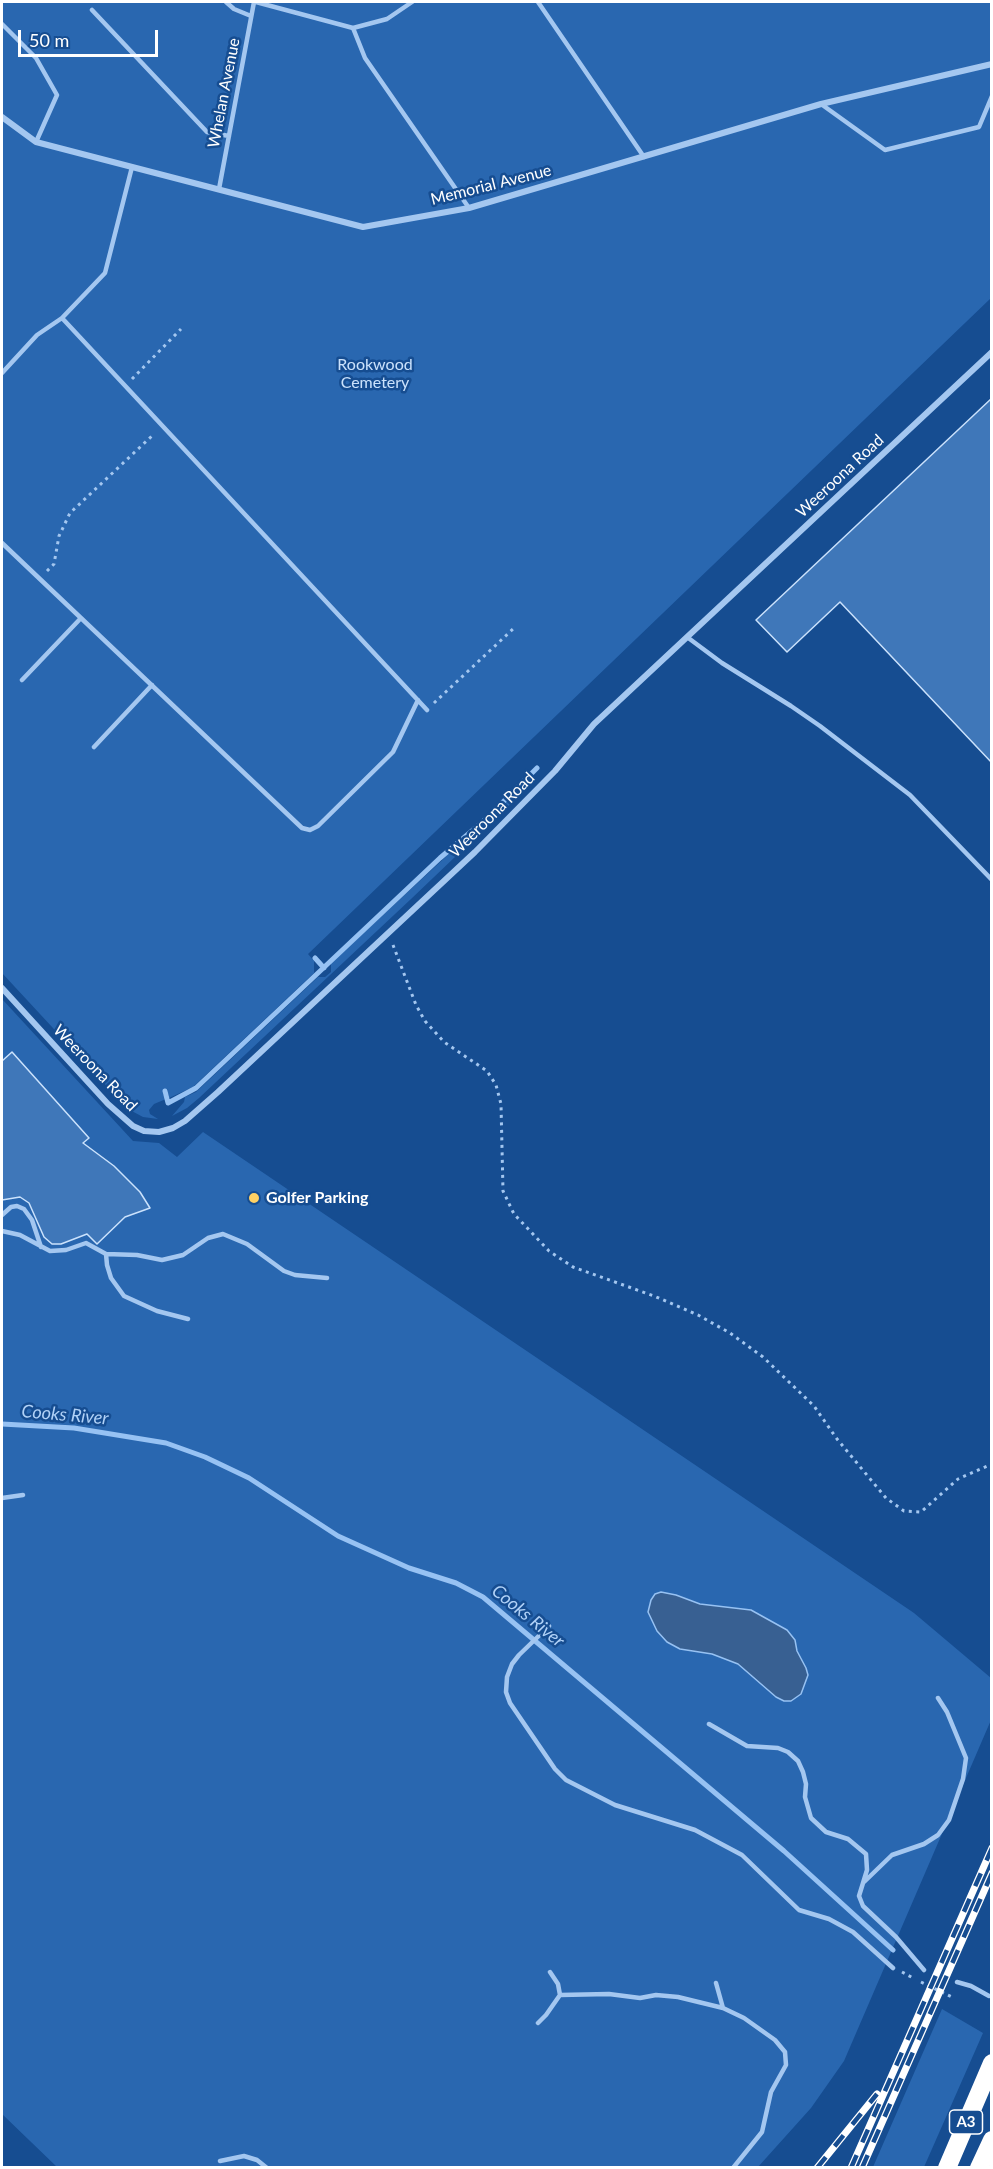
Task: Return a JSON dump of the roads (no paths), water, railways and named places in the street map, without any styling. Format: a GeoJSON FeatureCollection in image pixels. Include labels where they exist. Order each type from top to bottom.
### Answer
{"type":"FeatureCollection","features":[{"type":"Feature","properties":{"kind":"highway","name":"A3"},"geometry":{"type":"LineString","coordinates":[[947,2168],[989,2070]]}},
{"type":"Feature","properties":{"kind":"highway","name":"A3"},"geometry":{"type":"LineString","coordinates":[[979,2168],[992,2139]]}},
{"type":"Feature","properties":{"kind":"street","name":"Memorial Avenue"},"geometry":{"type":"LineString","coordinates":[[2,117],[36,142],[363,227],[469,208],[820,104],[992,64]]}},
{"type":"Feature","properties":{"kind":"street","name":"Weeroona Road"},"geometry":{"type":"LineString","coordinates":[[2,988],[120,1116],[144,1131],[159,1132],[173,1128],[198,1111],[475,852],[540,788],[594,724],[992,352]]}},
{"type":"Feature","properties":{"kind":"lane"},"geometry":{"type":"LineString","coordinates":[[226,2],[234,9],[251,15]]}},
{"type":"Feature","properties":{"kind":"lane"},"geometry":{"type":"LineString","coordinates":[[255,2],[353,28],[387,19],[412,2]]}},
{"type":"Feature","properties":{"kind":"lane","name":"Whelan Avenue"},"geometry":{"type":"LineString","coordinates":[[219,189],[255,2]]}},
{"type":"Feature","properties":{"kind":"lane"},"geometry":{"type":"LineString","coordinates":[[538,2],[644,157]]}},
{"type":"Feature","properties":{"kind":"lane"},"geometry":{"type":"LineString","coordinates":[[92,10],[207,132],[229,136]]}},
{"type":"Feature","properties":{"kind":"lane"},"geometry":{"type":"LineString","coordinates":[[2,24],[36,58],[57,95],[36,142]]}},
{"type":"Feature","properties":{"kind":"lane"},"geometry":{"type":"LineString","coordinates":[[353,28],[364,58],[469,208]]}},
{"type":"Feature","properties":{"kind":"lane"},"geometry":{"type":"LineString","coordinates":[[820,104],[885,150],[979,127],[992,96]]}},
{"type":"Feature","properties":{"kind":"lane"},"geometry":{"type":"LineString","coordinates":[[2,373],[37,335],[62,318],[105,273],[132,167]]}},
{"type":"Feature","properties":{"kind":"lane"},"geometry":{"type":"LineString","coordinates":[[62,318],[427,710]]}},
{"type":"Feature","properties":{"kind":"lane"},"geometry":{"type":"LineString","coordinates":[[2,543],[303,828],[310,830],[318,826],[393,752],[418,700]]}},
{"type":"Feature","properties":{"kind":"lane"},"geometry":{"type":"LineString","coordinates":[[22,680],[81,618]]}},
{"type":"Feature","properties":{"kind":"lane"},"geometry":{"type":"LineString","coordinates":[[687,638],[791,706],[910,795],[992,880]]}},
{"type":"Feature","properties":{"kind":"lane"},"geometry":{"type":"LineString","coordinates":[[94,747],[152,685]]}},
{"type":"Feature","properties":{"kind":"lane"},"geometry":{"type":"LineString","coordinates":[[2,1215],[11,1207],[24,1209],[32,1220],[41,1246]]}},
{"type":"Feature","properties":{"kind":"lane"},"geometry":{"type":"LineString","coordinates":[[2,1231],[20,1235],[50,1251],[66,1250],[86,1243],[106,1254],[123,1253],[153,1259],[170,1259],[183,1255],[215,1235],[223,1234],[247,1244],[285,1271],[295,1275],[327,1278]]}},
{"type":"Feature","properties":{"kind":"lane"},"geometry":{"type":"LineString","coordinates":[[106,1254],[111,1278],[124,1296],[157,1311],[188,1319]]}},
{"type":"Feature","properties":{"kind":"lane"},"geometry":{"type":"LineString","coordinates":[[2,1498],[23,1495]]}},
{"type":"Feature","properties":{"kind":"lane"},"geometry":{"type":"LineString","coordinates":[[549,1626],[519,1655],[507,1677],[506,1692],[510,1703],[555,1769],[566,1780],[615,1805],[695,1830],[742,1855],[799,1910],[808,1915],[829,1919],[853,1932],[893,1968]]}},
{"type":"Feature","properties":{"kind":"lane"},"geometry":{"type":"LineString","coordinates":[[862,1884],[892,1856],[924,1844],[938,1835],[950,1820],[963,1779],[966,1758],[958,1736],[938,1698]]}},
{"type":"Feature","properties":{"kind":"lane"},"geometry":{"type":"LineString","coordinates":[[708,1724],[747,1746],[778,1748],[788,1752],[798,1761],[806,1784],[805,1797],[811,1818],[826,1832],[848,1839],[866,1854],[867,1870],[859,1896],[863,1906],[896,1937],[924,1970]]}},
{"type":"Feature","properties":{"kind":"lane"},"geometry":{"type":"LineString","coordinates":[[538,2022],[560,1995],[558,1984],[550,1972]]}},
{"type":"Feature","properties":{"kind":"lane"},"geometry":{"type":"LineString","coordinates":[[957,1982],[971,1986],[989,1996]]}},
{"type":"Feature","properties":{"kind":"lane"},"geometry":{"type":"LineString","coordinates":[[716,1983],[723,2008]]}},
{"type":"Feature","properties":{"kind":"lane"},"geometry":{"type":"LineString","coordinates":[[560,1995],[609,1994],[640,1998],[667,1995],[723,2008],[765,2031],[782,2047],[787,2059],[786,2065],[771,2092],[762,2132],[733,2168]]}},
{"type":"Feature","properties":{"kind":"lane"},"geometry":{"type":"LineString","coordinates":[[220,2161],[235,2157],[250,2157],[267,2168]]}},
{"type":"Feature","properties":{"kind":"waterway"},"geometry":{"type":"LineString","coordinates":[[165,1091],[168,1103],[196,1088],[440,858],[486,819],[537,768]]}},
{"type":"Feature","properties":{"kind":"waterway"},"geometry":{"type":"LineString","coordinates":[[315,958],[324,968]]}},
{"type":"Feature","properties":{"kind":"waterway","name":"Cooks River"},"geometry":{"type":"LineString","coordinates":[[2,1424],[74,1428],[166,1443],[205,1457],[249,1478],[338,1536],[409,1568],[456,1583],[483,1597],[784,1851],[893,1950]]}},
{"type":"Feature","properties":{"kind":"railway"},"geometry":{"type":"LineString","coordinates":[[851,2168],[992,1848]]}},
{"type":"Feature","properties":{"kind":"railway"},"geometry":{"type":"LineString","coordinates":[[862,2168],[992,1873]]}},
{"type":"Feature","properties":{"kind":"railway"},"geometry":{"type":"LineString","coordinates":[[817,2168],[877,2094]]}},
{"type":"Feature","properties":{"kind":"place","name":"Golfer Parking"},"geometry":{"type":"Point","coordinates":[254,1198]}},
{"type":"Feature","properties":{"kind":"park label","name":"Rookwood Cemetery"},"geometry":{"type":"Point","coordinates":[375,374]}}]}
